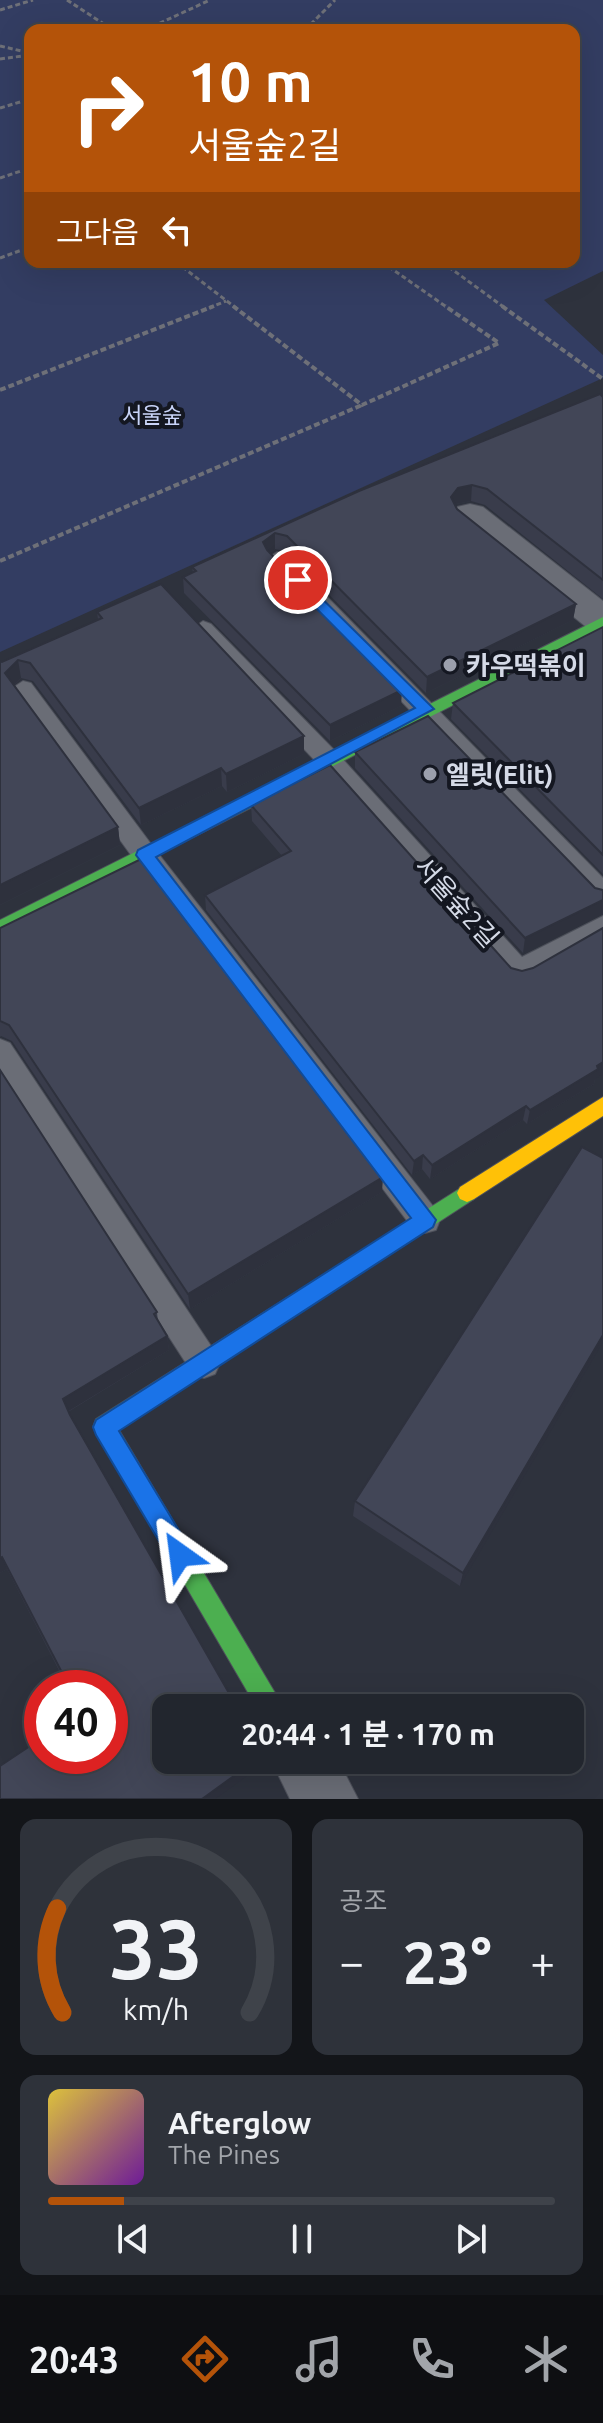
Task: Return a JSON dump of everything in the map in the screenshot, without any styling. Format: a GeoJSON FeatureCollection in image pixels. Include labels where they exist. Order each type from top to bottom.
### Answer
{"type":"FeatureCollection","features":[{"type":"Feature","properties":{"kind":"street"},"geometry":{"type":"LineString","coordinates":[[0,928],[426,709],[599,630],[470,515]]}},
{"type":"Feature","properties":{"kind":"street"},"geometry":{"type":"LineString","coordinates":[[263,1694],[104,1427],[603,1105]]}},
{"type":"Feature","properties":{"kind":"lane"},"geometry":{"type":"LineString","coordinates":[[277,559],[603,894]]}},
{"type":"Feature","properties":{"kind":"lane","name":"서울숲2길"},"geometry":{"type":"LineString","coordinates":[[187,612],[330,761],[519,972],[603,926]]}},
{"type":"Feature","properties":{"kind":"lane"},"geometry":{"type":"LineString","coordinates":[[23,689],[145,855],[425,1220]]}},
{"type":"Feature","properties":{"kind":"lane"},"geometry":{"type":"LineString","coordinates":[[0,1051],[204,1363]]}},
{"type":"Feature","properties":{"kind":"path"},"geometry":{"type":"LineString","coordinates":[[0,10],[33,0]]}},
{"type":"Feature","properties":{"kind":"path"},"geometry":{"type":"LineString","coordinates":[[67,0],[104,24]]}},
{"type":"Feature","properties":{"kind":"path"},"geometry":{"type":"LineString","coordinates":[[158,24],[210,0]]}},
{"type":"Feature","properties":{"kind":"path"},"geometry":{"type":"LineString","coordinates":[[311,24],[335,0]]}},
{"type":"Feature","properties":{"kind":"path"},"geometry":{"type":"LineString","coordinates":[[0,46],[24,52]]}},
{"type":"Feature","properties":{"kind":"path"},"geometry":{"type":"LineString","coordinates":[[0,59],[24,55]]}},
{"type":"Feature","properties":{"kind":"path"},"geometry":{"type":"LineString","coordinates":[[0,108],[24,101]]}},
{"type":"Feature","properties":{"kind":"path"},"geometry":{"type":"LineString","coordinates":[[0,178],[24,170]]}},
{"type":"Feature","properties":{"kind":"path"},"geometry":{"type":"LineString","coordinates":[[0,258],[24,249]]}},
{"type":"Feature","properties":{"kind":"path"},"geometry":{"type":"LineString","coordinates":[[184,268],[362,405]]}},
{"type":"Feature","properties":{"kind":"path"},"geometry":{"type":"LineString","coordinates":[[0,561],[499,343],[391,268]]}},
{"type":"Feature","properties":{"kind":"path"},"geometry":{"type":"LineString","coordinates":[[450,268],[603,379]]}},
{"type":"Feature","properties":{"kind":"path"},"geometry":{"type":"LineString","coordinates":[[0,390],[226,300]]}},
{"type":"Feature","properties":{"kind":"green space","name":"서울숲"},"geometry":{"type":"Polygon","coordinates":[[[0,0],[603,0],[603,271],[544,300],[603,355],[603,378],[0,652],[0,0]]]}},
{"type":"Feature","properties":{"kind":"building"},"geometry":{"type":"Polygon","coordinates":[[[600,394],[603,397],[603,580],[487,489],[472,485],[458,488],[451,497],[457,509],[576,604],[427,677],[287,536],[275,533],[263,542],[267,550],[402,690],[330,725],[183,577],[196,571],[192,567],[359,491],[600,394]]]}},
{"type":"Feature","properties":{"kind":"building"},"geometry":{"type":"Polygon","coordinates":[[[161,584],[304,736],[226,774],[221,768],[139,808],[30,663],[18,660],[5,673],[118,827],[0,885],[0,661],[102,618],[97,612],[161,584]]]}},
{"type":"Feature","properties":{"kind":"building"},"geometry":{"type":"Polygon","coordinates":[[[603,627],[603,855],[453,703],[603,627]]]}},
{"type":"Feature","properties":{"kind":"building"},"geometry":{"type":"Polygon","coordinates":[[[428,716],[595,888],[603,890],[603,900],[525,938],[355,752],[428,716]]]}},
{"type":"Feature","properties":{"kind":"building"},"geometry":{"type":"Polygon","coordinates":[[[330,765],[511,968],[522,971],[533,968],[603,928],[603,1062],[597,1066],[598,1069],[530,1110],[526,1106],[432,1165],[423,1155],[414,1161],[205,895],[291,851],[251,805],[330,765]]]}},
{"type":"Feature","properties":{"kind":"building"},"geometry":{"type":"Polygon","coordinates":[[[141,859],[383,1177],[188,1294],[9,1025],[0,1021],[0,928],[141,859]]]}},
{"type":"Feature","properties":{"kind":"building"},"geometry":{"type":"Polygon","coordinates":[[[0,1070],[157,1312],[154,1314],[167,1336],[63,1399],[230,1694],[152,1694],[152,1774],[237,1774],[202,1799],[0,1799],[0,1766],[24,1750],[24,1774],[128,1774],[128,1670],[61,1670],[0,1558],[0,1070]]]}},
{"type":"Feature","properties":{"kind":"building"},"geometry":{"type":"Polygon","coordinates":[[[582,1147],[603,1158],[603,1335],[463,1573],[355,1501],[582,1147]]]}},
{"type":"Feature","properties":{"kind":"traffic: fast"},"geometry":{"type":"LineString","coordinates":[[0,928],[603,622]]}},
{"type":"Feature","properties":{"kind":"traffic: fast"},"geometry":{"type":"LineString","coordinates":[[263,1694],[104,1427],[467,1193]]}},
{"type":"Feature","properties":{"kind":"traffic: slow"},"geometry":{"type":"LineString","coordinates":[[467,1193],[603,1105]]}},
{"type":"Feature","properties":{"kind":"place","name":"카우떡볶이"},"geometry":{"type":"Point","coordinates":[450,665]}},
{"type":"Feature","properties":{"kind":"place","name":"엘릿(Elit)"},"geometry":{"type":"Point","coordinates":[430,774]}},
{"type":"Feature","properties":{"kind":"route"},"geometry":{"type":"LineString","coordinates":[[180,1555],[104,1427],[425,1220],[145,855],[426,709],[298,580]]}}]}
